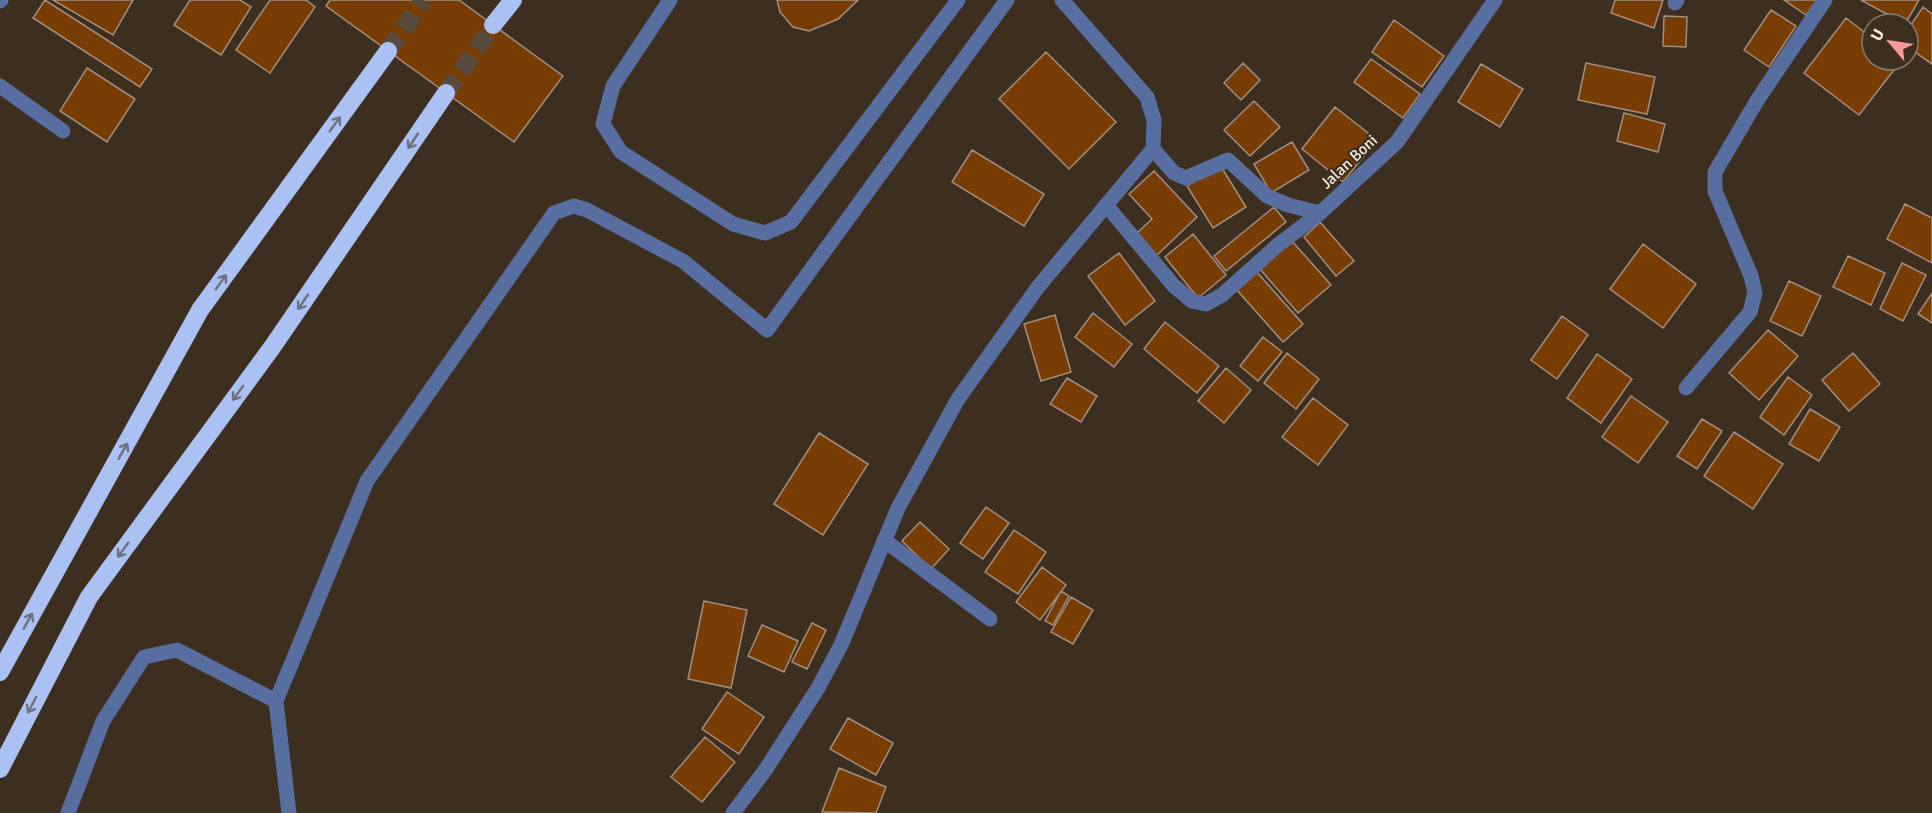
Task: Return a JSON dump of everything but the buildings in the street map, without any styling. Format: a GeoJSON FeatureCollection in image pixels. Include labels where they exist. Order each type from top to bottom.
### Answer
{"type":"FeatureCollection","features":[{"type":"Feature","properties":{"kind":"highway"},"geometry":{"type":"LineString","coordinates":[[494,25],[513,0]]}},
{"type":"Feature","properties":{"kind":"highway"},"geometry":{"type":"LineString","coordinates":[[0,672],[200,310],[388,51]]}},
{"type":"Feature","properties":{"kind":"highway"},"geometry":{"type":"LineString","coordinates":[[0,769],[89,597],[273,346],[446,93]]}},
{"type":"Feature","properties":{"kind":"street"},"geometry":{"type":"LineString","coordinates":[[670,0],[613,86],[603,124],[621,152],[734,224],[765,233],[790,222],[958,0]]}},
{"type":"Feature","properties":{"kind":"street"},"geometry":{"type":"LineString","coordinates":[[289,813],[276,701],[367,481],[554,213],[574,206],[587,210],[682,261],[766,330],[1007,0]]}},
{"type":"Feature","properties":{"kind":"street"},"geometry":{"type":"LineString","coordinates":[[733,813],[766,770],[818,688],[841,645],[898,508],[958,399],[1038,287],[1153,149],[1154,120],[1147,97],[1062,0]]}},
{"type":"Feature","properties":{"kind":"street","name":"Jalan Boni"},"geometry":{"type":"LineString","coordinates":[[1153,149],[1174,173],[1186,178],[1228,160],[1267,196],[1288,206],[1320,213],[1397,142],[1495,0]]}},
{"type":"Feature","properties":{"kind":"street"},"geometry":{"type":"LineString","coordinates":[[1686,388],[1750,312],[1755,293],[1751,276],[1715,191],[1715,172],[1758,99],[1825,0]]}},
{"type":"Feature","properties":{"kind":"street"},"geometry":{"type":"LineString","coordinates":[[0,87],[63,131]]}},
{"type":"Feature","properties":{"kind":"street"},"geometry":{"type":"LineString","coordinates":[[1106,205],[1174,286],[1192,301],[1206,304],[1222,295],[1278,244],[1320,213]]}},
{"type":"Feature","properties":{"kind":"street"},"geometry":{"type":"LineString","coordinates":[[884,540],[990,619]]}},
{"type":"Feature","properties":{"kind":"street"},"geometry":{"type":"LineString","coordinates":[[68,813],[103,721],[144,657],[177,650],[276,701]]}},
{"type":"Feature","properties":{"kind":"tunnel"},"geometry":{"type":"LineString","coordinates":[[388,51],[424,0]]}},
{"type":"Feature","properties":{"kind":"tunnel"},"geometry":{"type":"LineString","coordinates":[[446,93],[493,25]]}}]}
